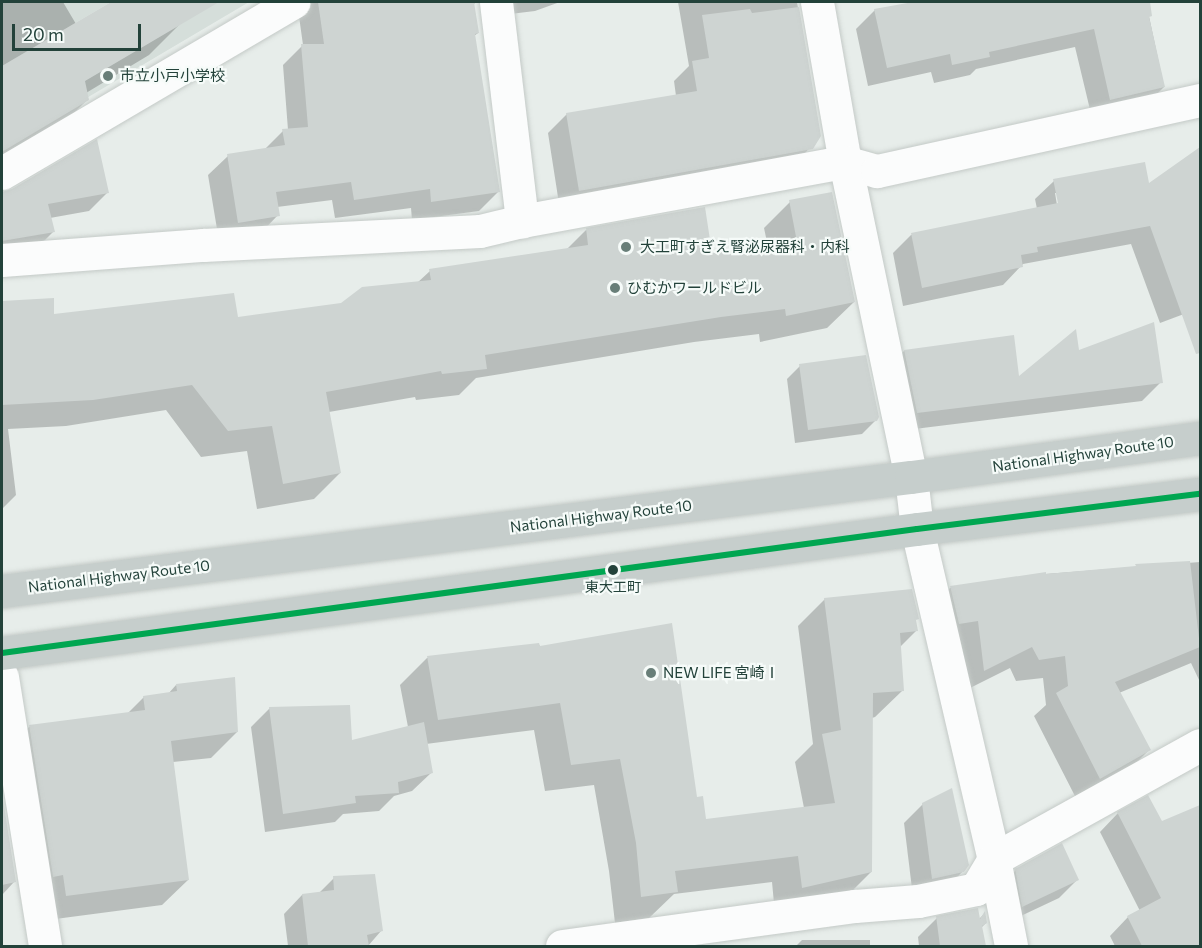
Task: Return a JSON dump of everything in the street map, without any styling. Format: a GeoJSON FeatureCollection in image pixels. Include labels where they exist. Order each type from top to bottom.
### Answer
{"type":"FeatureCollection","features":[{"type":"Feature","properties":{"kind":"highway","name":"National Highway Route 10"},"geometry":{"type":"LineString","coordinates":[[2,591],[911,477],[1200,438]]}},
{"type":"Feature","properties":{"kind":"highway"},"geometry":{"type":"LineString","coordinates":[[2,653],[917,529],[1200,494]]}},
{"type":"Feature","properties":{"kind":"street"},"geometry":{"type":"LineString","coordinates":[[2,173],[292,2]]}},
{"type":"Feature","properties":{"kind":"street"},"geometry":{"type":"LineString","coordinates":[[496,2],[522,221]]}},
{"type":"Feature","properties":{"kind":"street"},"geometry":{"type":"LineString","coordinates":[[817,2],[845,162],[911,477],[917,529],[1011,946]]}},
{"type":"Feature","properties":{"kind":"street"},"geometry":{"type":"LineString","coordinates":[[2,260],[203,245],[480,231],[522,221],[845,162],[877,171],[1200,100]]}},
{"type":"Feature","properties":{"kind":"street"},"geometry":{"type":"LineString","coordinates":[[2,676],[45,946]]}},
{"type":"Feature","properties":{"kind":"street"},"geometry":{"type":"LineString","coordinates":[[562,946],[941,896],[976,889],[993,859],[1200,745]]}},
{"type":"Feature","properties":{"kind":"shaded area"},"geometry":{"type":"Polygon","coordinates":[[[2,2],[111,2],[2,66],[2,2]]]}},
{"type":"Feature","properties":{"kind":"shaded area","name":"市立小戸小学校"},"geometry":{"type":"Polygon","coordinates":[[[172,2],[249,2],[2,148],[2,130],[184,22],[172,2]]]}},
{"type":"Feature","properties":{"kind":"building"},"geometry":{"type":"Polygon","coordinates":[[[111,2],[219,2],[85,81],[89,100],[2,152],[2,66],[111,2]]]}},
{"type":"Feature","properties":{"kind":"building"},"geometry":{"type":"Polygon","coordinates":[[[318,2],[474,2],[479,33],[475,34],[500,192],[431,202],[430,189],[354,200],[351,182],[276,192],[280,216],[238,223],[227,154],[285,145],[282,129],[308,127],[301,44],[324,44],[318,2]]]}},
{"type":"Feature","properties":{"kind":"building"},"geometry":{"type":"Polygon","coordinates":[[[913,2],[1150,2],[1152,16],[1149,17],[1165,87],[1110,100],[1094,29],[989,52],[990,57],[952,65],[950,54],[887,68],[874,9],[913,2]]]}},
{"type":"Feature","properties":{"kind":"building"},"geometry":{"type":"Polygon","coordinates":[[[799,7],[821,136],[813,149],[579,191],[566,113],[697,91],[692,61],[709,58],[702,15],[750,9],[752,13],[799,7]]]}},
{"type":"Feature","properties":{"kind":"building"},"geometry":{"type":"Polygon","coordinates":[[[97,139],[109,193],[48,204],[55,232],[2,241],[2,192],[12,189],[97,139]]]}},
{"type":"Feature","properties":{"kind":"building"},"geometry":{"type":"Polygon","coordinates":[[[1200,147],[1200,353],[1196,354],[1150,226],[1037,247],[1038,252],[1021,255],[1023,267],[922,288],[911,233],[1058,203],[1053,179],[1145,162],[1149,183],[1200,147]]]}},
{"type":"Feature","properties":{"kind":"building"},"geometry":{"type":"Polygon","coordinates":[[[832,192],[855,302],[786,316],[785,309],[721,317],[485,355],[487,369],[442,374],[441,371],[326,392],[341,473],[283,484],[272,426],[228,431],[192,385],[93,400],[2,405],[2,301],[54,298],[54,314],[234,293],[238,317],[341,303],[362,287],[431,280],[429,269],[588,245],[586,228],[705,207],[712,253],[797,242],[789,200],[832,192]]]}},
{"type":"Feature","properties":{"kind":"building"},"geometry":{"type":"Polygon","coordinates":[[[1154,322],[1163,383],[917,413],[904,350],[1014,335],[1019,376],[1076,329],[1079,350],[1154,322]]]}},
{"type":"Feature","properties":{"kind":"building"},"geometry":{"type":"Polygon","coordinates":[[[866,355],[879,417],[877,421],[808,430],[799,364],[866,355]]]}},
{"type":"Feature","properties":{"kind":"building"},"geometry":{"type":"Polygon","coordinates":[[[1190,561],[1200,647],[1115,682],[1151,750],[1100,779],[1056,693],[1068,686],[1065,656],[1039,660],[1032,647],[984,671],[978,621],[959,624],[950,586],[1046,572],[1046,574],[1136,566],[1135,564],[1190,561]]]}},
{"type":"Feature","properties":{"kind":"building"},"geometry":{"type":"Polygon","coordinates":[[[912,589],[919,619],[916,620],[918,631],[900,633],[904,691],[873,693],[872,872],[802,888],[798,856],[675,871],[678,892],[641,897],[636,843],[620,759],[571,765],[560,703],[438,720],[427,656],[539,643],[540,646],[672,623],[697,797],[703,796],[706,819],[835,803],[822,734],[841,730],[824,598],[912,589]]]}},
{"type":"Feature","properties":{"kind":"building"},"geometry":{"type":"Polygon","coordinates":[[[235,677],[238,732],[171,741],[189,880],[66,896],[63,875],[53,877],[29,725],[145,710],[143,696],[177,691],[176,684],[235,677]]]}},
{"type":"Feature","properties":{"kind":"building"},"geometry":{"type":"Polygon","coordinates":[[[350,705],[352,740],[424,722],[433,773],[398,782],[399,793],[355,796],[356,803],[283,814],[269,707],[350,705]]]}},
{"type":"Feature","properties":{"kind":"building"},"geometry":{"type":"Polygon","coordinates":[[[952,788],[969,865],[964,872],[932,879],[922,803],[952,788]]]}},
{"type":"Feature","properties":{"kind":"building"},"geometry":{"type":"Polygon","coordinates":[[[2,793],[16,882],[2,885],[2,793]]]}},
{"type":"Feature","properties":{"kind":"building"},"geometry":{"type":"Polygon","coordinates":[[[1148,795],[1162,821],[1200,805],[1200,946],[1142,946],[1127,916],[1161,898],[1117,812],[1148,795]]]}},
{"type":"Feature","properties":{"kind":"building"},"geometry":{"type":"Polygon","coordinates":[[[1062,843],[1079,880],[1022,907],[1015,869],[1062,843]]]}},
{"type":"Feature","properties":{"kind":"building"},"geometry":{"type":"Polygon","coordinates":[[[375,874],[383,931],[367,935],[369,946],[308,946],[302,894],[334,890],[333,876],[375,874]]]}},
{"type":"Feature","properties":{"kind":"building"},"geometry":{"type":"Polygon","coordinates":[[[978,908],[980,919],[985,911],[987,923],[982,926],[986,946],[940,946],[936,916],[978,908]]]}},
{"type":"Feature","properties":{"kind":"transit line"},"geometry":{"type":"LineString","coordinates":[[2,653],[917,529],[1200,494]]}},
{"type":"Feature","properties":{"kind":"place","name":"市立小戸小学校"},"geometry":{"type":"Point","coordinates":[108,76]}},
{"type":"Feature","properties":{"kind":"place","name":"大工町すぎえ腎泌尿器科・内科"},"geometry":{"type":"Point","coordinates":[626,247]}},
{"type":"Feature","properties":{"kind":"place","name":"ひむかワールドビル"},"geometry":{"type":"Point","coordinates":[615,288]}},
{"type":"Feature","properties":{"kind":"place","name":"東大工町"},"geometry":{"type":"Point","coordinates":[613,570]}},
{"type":"Feature","properties":{"kind":"place","name":"NEW LIFE 宮崎Ⅰ"},"geometry":{"type":"Point","coordinates":[651,673]}}]}
